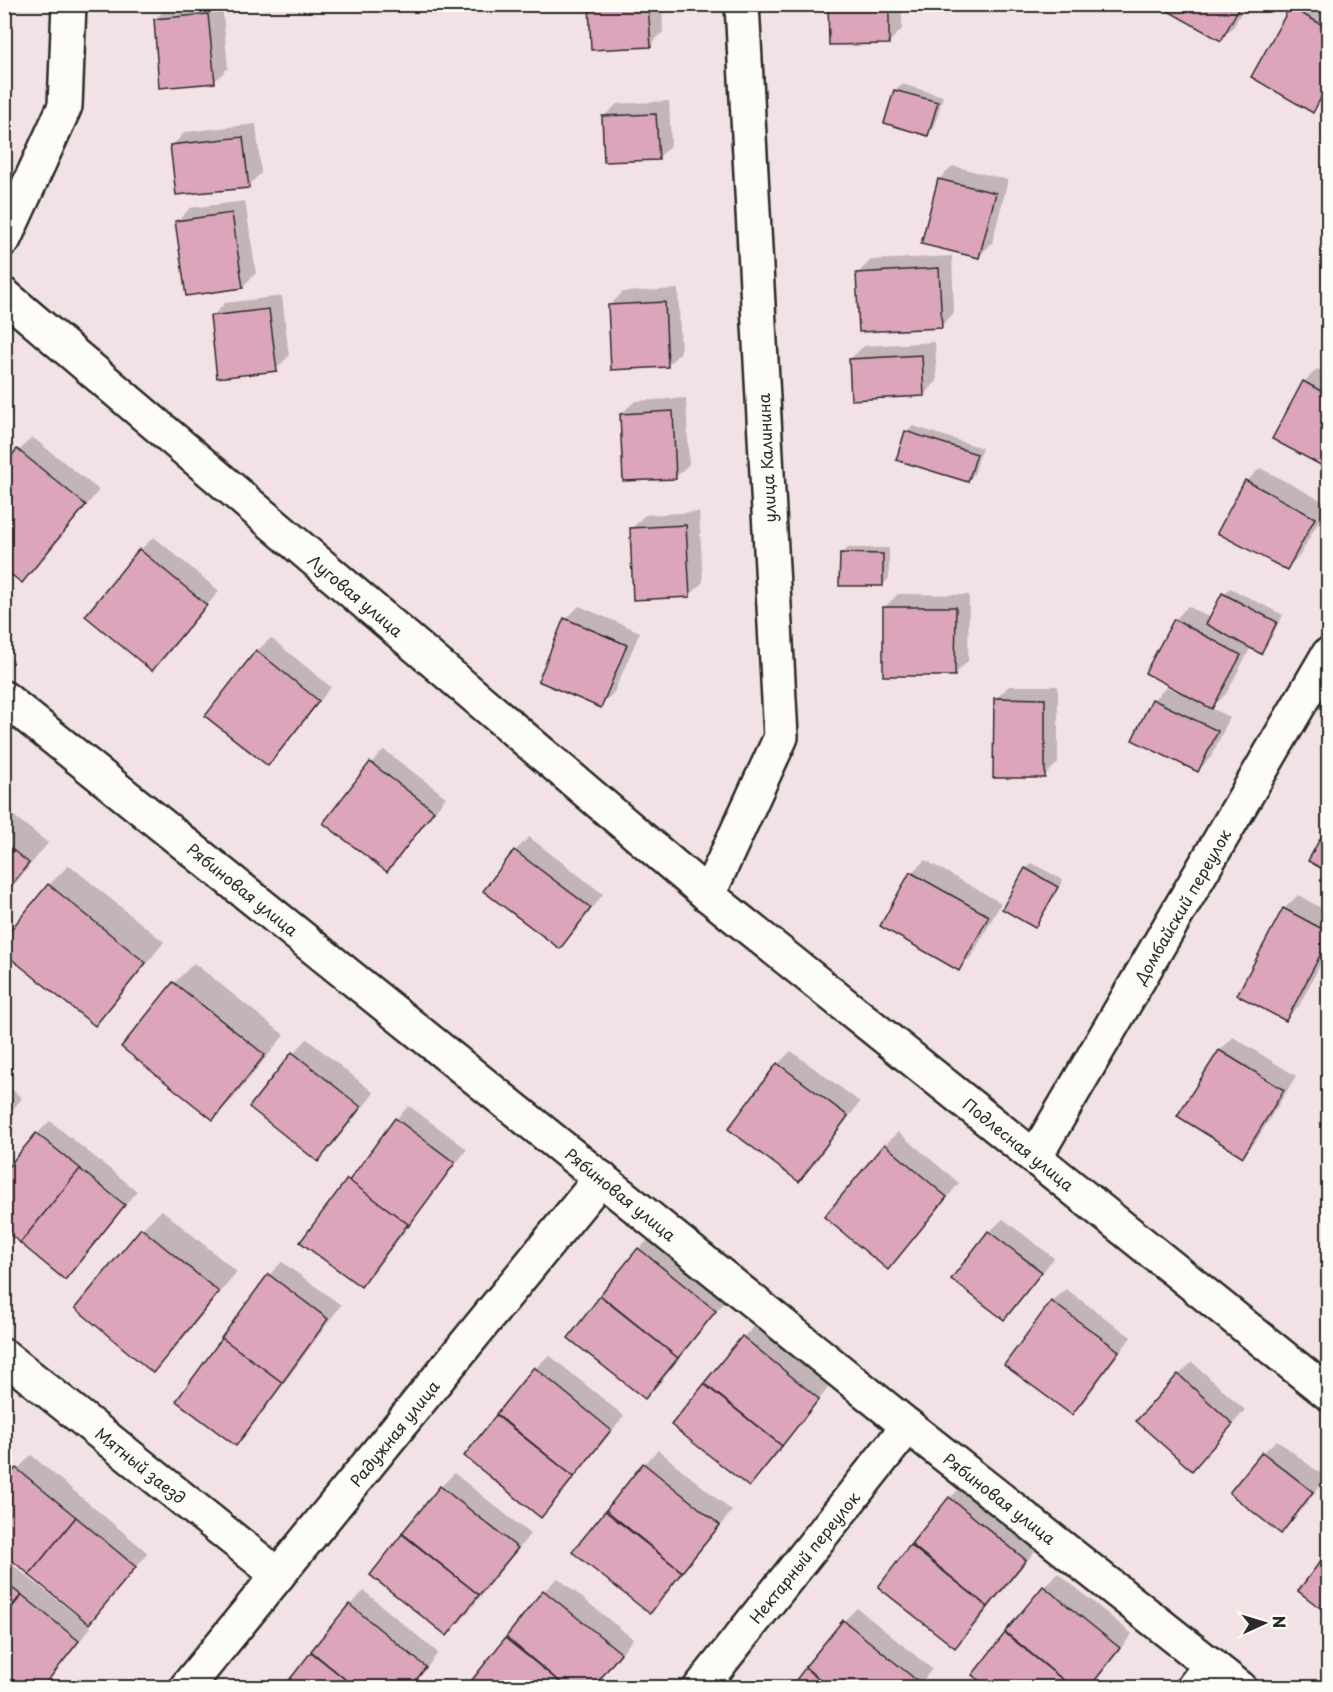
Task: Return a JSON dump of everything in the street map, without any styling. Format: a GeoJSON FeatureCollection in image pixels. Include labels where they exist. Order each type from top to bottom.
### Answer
{"type":"FeatureCollection","features":[{"type":"Feature","properties":{"kind":"street"},"geometry":{"type":"LineString","coordinates":[[4,239],[65,106],[69,4]]}},
{"type":"Feature","properties":{"kind":"street","name":"улица Калинина"},"geometry":{"type":"LineString","coordinates":[[708,895],[781,737],[742,4]]}},
{"type":"Feature","properties":{"kind":"street","name":"Луговая улица"},"geometry":{"type":"LineString","coordinates":[[4,295],[708,895]]}},
{"type":"Feature","properties":{"kind":"street","name":"Домбайский переулок"},"geometry":{"type":"LineString","coordinates":[[1035,1157],[1327,662]]}},
{"type":"Feature","properties":{"kind":"street","name":"Рябиновая улица"},"geometry":{"type":"LineString","coordinates":[[4,698],[908,1426],[1202,1676],[1240,1688]]}},
{"type":"Feature","properties":{"kind":"street","name":"Подлесная улица"},"geometry":{"type":"LineString","coordinates":[[708,895],[1329,1393]]}},
{"type":"Feature","properties":{"kind":"street","name":"Радужная улица"},"geometry":{"type":"LineString","coordinates":[[186,1688],[601,1178]]}},
{"type":"Feature","properties":{"kind":"street","name":"Мятный заезд"},"geometry":{"type":"LineString","coordinates":[[4,1356],[278,1575]]}},
{"type":"Feature","properties":{"kind":"street","name":"Нектарный переулок"},"geometry":{"type":"LineString","coordinates":[[699,1688],[908,1426]]}},
{"type":"Feature","properties":{"kind":"building"},"geometry":{"type":"Polygon","coordinates":[[[589,4],[648,4],[651,47],[591,50],[589,4]]]}},
{"type":"Feature","properties":{"kind":"building"},"geometry":{"type":"Polygon","coordinates":[[[828,4],[889,4],[889,44],[829,45],[828,4]]]}},
{"type":"Feature","properties":{"kind":"building"},"geometry":{"type":"Polygon","coordinates":[[[1162,4],[1241,4],[1221,41],[1161,7],[1162,4]]]}},
{"type":"Feature","properties":{"kind":"building"},"geometry":{"type":"Polygon","coordinates":[[[1290,7],[1328,28],[1328,84],[1313,113],[1251,77],[1290,7]]]}},
{"type":"Feature","properties":{"kind":"building"},"geometry":{"type":"Polygon","coordinates":[[[208,14],[215,83],[159,88],[154,19],[208,14]]]}},
{"type":"Feature","properties":{"kind":"building"},"geometry":{"type":"Polygon","coordinates":[[[894,90],[938,102],[928,136],[884,123],[894,90]]]}},
{"type":"Feature","properties":{"kind":"building"},"geometry":{"type":"Polygon","coordinates":[[[656,114],[659,160],[604,162],[602,116],[656,114]]]}},
{"type":"Feature","properties":{"kind":"building"},"geometry":{"type":"Polygon","coordinates":[[[243,137],[249,188],[176,195],[170,145],[243,137]]]}},
{"type":"Feature","properties":{"kind":"building"},"geometry":{"type":"Polygon","coordinates":[[[938,179],[996,193],[979,258],[921,244],[938,179]]]}},
{"type":"Feature","properties":{"kind":"building"},"geometry":{"type":"Polygon","coordinates":[[[232,213],[243,288],[186,296],[175,221],[232,213]]]}},
{"type":"Feature","properties":{"kind":"building"},"geometry":{"type":"Polygon","coordinates":[[[939,268],[942,328],[859,332],[856,273],[939,268]]]}},
{"type":"Feature","properties":{"kind":"building"},"geometry":{"type":"Polygon","coordinates":[[[665,302],[668,367],[611,370],[608,305],[665,302]]]}},
{"type":"Feature","properties":{"kind":"building"},"geometry":{"type":"Polygon","coordinates":[[[269,309],[277,371],[217,378],[210,316],[269,309]]]}},
{"type":"Feature","properties":{"kind":"building"},"geometry":{"type":"Polygon","coordinates":[[[922,355],[924,396],[851,400],[849,359],[922,355]]]}},
{"type":"Feature","properties":{"kind":"building"},"geometry":{"type":"Polygon","coordinates":[[[1303,381],[1328,395],[1328,469],[1272,439],[1303,381]]]}},
{"type":"Feature","properties":{"kind":"building"},"geometry":{"type":"Polygon","coordinates":[[[673,411],[676,479],[623,481],[620,414],[673,411]]]}},
{"type":"Feature","properties":{"kind":"building"},"geometry":{"type":"Polygon","coordinates":[[[905,431],[977,454],[968,482],[896,460],[905,431]]]}},
{"type":"Feature","properties":{"kind":"building"},"geometry":{"type":"Polygon","coordinates":[[[17,449],[86,505],[22,583],[4,569],[4,465],[17,449]]]}},
{"type":"Feature","properties":{"kind":"building"},"geometry":{"type":"Polygon","coordinates":[[[1245,480],[1315,518],[1287,570],[1217,533],[1245,480]]]}},
{"type":"Feature","properties":{"kind":"building"},"geometry":{"type":"Polygon","coordinates":[[[686,525],[690,597],[633,600],[630,528],[686,525]]]}},
{"type":"Feature","properties":{"kind":"building"},"geometry":{"type":"Polygon","coordinates":[[[139,549],[207,605],[152,671],[85,616],[139,549]]]}},
{"type":"Feature","properties":{"kind":"building"},"geometry":{"type":"Polygon","coordinates":[[[840,553],[883,554],[883,586],[839,586],[840,553]]]}},
{"type":"Feature","properties":{"kind":"building"},"geometry":{"type":"Polygon","coordinates":[[[1222,593],[1277,622],[1261,654],[1206,624],[1222,593]]]}},
{"type":"Feature","properties":{"kind":"building"},"geometry":{"type":"Polygon","coordinates":[[[883,607],[956,607],[955,676],[883,676],[883,607]]]}},
{"type":"Feature","properties":{"kind":"building"},"geometry":{"type":"Polygon","coordinates":[[[564,618],[627,645],[601,708],[538,681],[564,618]]]}},
{"type":"Feature","properties":{"kind":"building"},"geometry":{"type":"Polygon","coordinates":[[[1174,619],[1241,655],[1212,709],[1145,673],[1174,619]]]}},
{"type":"Feature","properties":{"kind":"building"},"geometry":{"type":"Polygon","coordinates":[[[256,650],[319,701],[268,766],[205,716],[256,650]]]}},
{"type":"Feature","properties":{"kind":"building"},"geometry":{"type":"Polygon","coordinates":[[[994,698],[1045,699],[1045,778],[993,778],[994,698]]]}},
{"type":"Feature","properties":{"kind":"building"},"geometry":{"type":"Polygon","coordinates":[[[1152,699],[1218,731],[1198,772],[1132,740],[1152,699]]]}},
{"type":"Feature","properties":{"kind":"building"},"geometry":{"type":"Polygon","coordinates":[[[370,762],[434,811],[387,872],[323,823],[370,762]]]}},
{"type":"Feature","properties":{"kind":"building"},"geometry":{"type":"Polygon","coordinates":[[[1328,824],[1328,872],[1308,861],[1328,824]]]}},
{"type":"Feature","properties":{"kind":"building"},"geometry":{"type":"Polygon","coordinates":[[[4,843],[29,863],[4,894],[4,843]]]}},
{"type":"Feature","properties":{"kind":"building"},"geometry":{"type":"Polygon","coordinates":[[[514,850],[591,908],[560,949],[483,891],[514,850]]]}},
{"type":"Feature","properties":{"kind":"building"},"geometry":{"type":"Polygon","coordinates":[[[1025,868],[1058,887],[1035,928],[1002,909],[1025,868]]]}},
{"type":"Feature","properties":{"kind":"building"},"geometry":{"type":"Polygon","coordinates":[[[910,872],[989,916],[959,971],[880,926],[910,872]]]}},
{"type":"Feature","properties":{"kind":"building"},"geometry":{"type":"Polygon","coordinates":[[[48,884],[146,963],[95,1026],[4,953],[4,938],[48,884]]]}},
{"type":"Feature","properties":{"kind":"building"},"geometry":{"type":"Polygon","coordinates":[[[1283,908],[1328,932],[1328,940],[1286,1021],[1237,995],[1283,908]]]}},
{"type":"Feature","properties":{"kind":"building"},"geometry":{"type":"Polygon","coordinates":[[[173,982],[265,1055],[213,1120],[121,1047],[173,982]]]}},
{"type":"Feature","properties":{"kind":"building"},"geometry":{"type":"Polygon","coordinates":[[[1219,1050],[1284,1090],[1243,1157],[1177,1116],[1219,1050]]]}},
{"type":"Feature","properties":{"kind":"building"},"geometry":{"type":"Polygon","coordinates":[[[292,1052],[361,1107],[318,1162],[249,1107],[292,1052]]]}},
{"type":"Feature","properties":{"kind":"building"},"geometry":{"type":"Polygon","coordinates":[[[777,1063],[848,1116],[799,1182],[728,1129],[777,1063]]]}},
{"type":"Feature","properties":{"kind":"building"},"geometry":{"type":"Polygon","coordinates":[[[395,1118],[455,1163],[408,1227],[348,1182],[395,1118]]]}},
{"type":"Feature","properties":{"kind":"building"},"geometry":{"type":"Polygon","coordinates":[[[36,1133],[81,1169],[21,1243],[4,1230],[4,1172],[36,1133]]]}},
{"type":"Feature","properties":{"kind":"building"},"geometry":{"type":"Polygon","coordinates":[[[884,1144],[947,1197],[888,1270],[824,1217],[884,1144]]]}},
{"type":"Feature","properties":{"kind":"building"},"geometry":{"type":"Polygon","coordinates":[[[80,1169],[125,1205],[65,1280],[20,1243],[80,1169]]]}},
{"type":"Feature","properties":{"kind":"building"},"geometry":{"type":"Polygon","coordinates":[[[347,1179],[408,1224],[361,1287],[300,1242],[347,1179]]]}},
{"type":"Feature","properties":{"kind":"building"},"geometry":{"type":"Polygon","coordinates":[[[141,1228],[219,1292],[153,1373],[75,1308],[141,1228]]]}},
{"type":"Feature","properties":{"kind":"building"},"geometry":{"type":"Polygon","coordinates":[[[988,1231],[1042,1272],[1004,1320],[951,1279],[988,1231]]]}},
{"type":"Feature","properties":{"kind":"building"},"geometry":{"type":"Polygon","coordinates":[[[638,1248],[716,1311],[678,1358],[600,1295],[638,1248]]]}},
{"type":"Feature","properties":{"kind":"building"},"geometry":{"type":"Polygon","coordinates":[[[268,1274],[328,1319],[282,1383],[221,1338],[268,1274]]]}},
{"type":"Feature","properties":{"kind":"building"},"geometry":{"type":"Polygon","coordinates":[[[600,1296],[678,1358],[645,1399],[568,1338],[600,1296]]]}},
{"type":"Feature","properties":{"kind":"building"},"geometry":{"type":"Polygon","coordinates":[[[1051,1301],[1119,1351],[1072,1415],[1004,1365],[1051,1301]]]}},
{"type":"Feature","properties":{"kind":"building"},"geometry":{"type":"Polygon","coordinates":[[[742,1336],[819,1399],[782,1446],[704,1383],[742,1336]]]}},
{"type":"Feature","properties":{"kind":"building"},"geometry":{"type":"Polygon","coordinates":[[[222,1338],[283,1383],[236,1446],[176,1401],[222,1338]]]}},
{"type":"Feature","properties":{"kind":"building"},"geometry":{"type":"Polygon","coordinates":[[[534,1367],[611,1430],[574,1477],[496,1414],[534,1367]]]}},
{"type":"Feature","properties":{"kind":"building"},"geometry":{"type":"Polygon","coordinates":[[[1178,1374],[1233,1424],[1192,1471],[1136,1421],[1178,1374]]]}},
{"type":"Feature","properties":{"kind":"building"},"geometry":{"type":"Polygon","coordinates":[[[704,1384],[782,1446],[749,1487],[671,1425],[704,1384]]]}},
{"type":"Feature","properties":{"kind":"building"},"geometry":{"type":"Polygon","coordinates":[[[496,1415],[574,1477],[541,1518],[464,1456],[496,1415]]]}},
{"type":"Feature","properties":{"kind":"building"},"geometry":{"type":"Polygon","coordinates":[[[1262,1452],[1313,1492],[1281,1534],[1229,1493],[1262,1452]]]}},
{"type":"Feature","properties":{"kind":"building"},"geometry":{"type":"Polygon","coordinates":[[[643,1463],[720,1525],[682,1572],[606,1510],[643,1463]]]}},
{"type":"Feature","properties":{"kind":"building"},"geometry":{"type":"Polygon","coordinates":[[[16,1468],[76,1517],[30,1575],[4,1554],[4,1482],[16,1468]]]}},
{"type":"Feature","properties":{"kind":"building"},"geometry":{"type":"Polygon","coordinates":[[[440,1486],[518,1548],[479,1595],[402,1533],[440,1486]]]}},
{"type":"Feature","properties":{"kind":"building"},"geometry":{"type":"Polygon","coordinates":[[[949,1497],[1026,1560],[988,1607],[911,1544],[949,1497]]]}},
{"type":"Feature","properties":{"kind":"building"},"geometry":{"type":"Polygon","coordinates":[[[605,1511],[682,1572],[650,1614],[572,1552],[605,1511]]]}},
{"type":"Feature","properties":{"kind":"building"},"geometry":{"type":"Polygon","coordinates":[[[76,1517],[136,1567],[89,1624],[29,1575],[76,1517]]]}},
{"type":"Feature","properties":{"kind":"building"},"geometry":{"type":"Polygon","coordinates":[[[402,1534],[479,1595],[447,1636],[370,1575],[402,1534]]]}},
{"type":"Feature","properties":{"kind":"building"},"geometry":{"type":"Polygon","coordinates":[[[910,1545],[988,1607],[955,1648],[878,1587],[910,1545]]]}},
{"type":"Feature","properties":{"kind":"building"},"geometry":{"type":"Polygon","coordinates":[[[1328,1551],[1328,1614],[1298,1591],[1328,1551]]]}},
{"type":"Feature","properties":{"kind":"building"},"geometry":{"type":"Polygon","coordinates":[[[4,1582],[21,1595],[4,1616],[4,1582]]]}},
{"type":"Feature","properties":{"kind":"building"},"geometry":{"type":"Polygon","coordinates":[[[1043,1586],[1120,1648],[1089,1688],[1073,1688],[1005,1632],[1043,1586]]]}},
{"type":"Feature","properties":{"kind":"building"},"geometry":{"type":"Polygon","coordinates":[[[543,1590],[621,1653],[593,1688],[567,1688],[506,1637],[543,1590]]]}},
{"type":"Feature","properties":{"kind":"building"},"geometry":{"type":"Polygon","coordinates":[[[22,1595],[79,1641],[42,1688],[13,1688],[4,1680],[4,1617],[22,1595]]]}},
{"type":"Feature","properties":{"kind":"building"},"geometry":{"type":"Polygon","coordinates":[[[349,1604],[426,1667],[410,1688],[356,1688],[311,1651],[349,1604]]]}},
{"type":"Feature","properties":{"kind":"building"},"geometry":{"type":"Polygon","coordinates":[[[843,1620],[920,1683],[916,1688],[830,1688],[805,1667],[843,1620]]]}},
{"type":"Feature","properties":{"kind":"building"},"geometry":{"type":"Polygon","coordinates":[[[1005,1633],[1073,1688],[989,1688],[972,1675],[1005,1633]]]}},
{"type":"Feature","properties":{"kind":"building"},"geometry":{"type":"Polygon","coordinates":[[[505,1638],[567,1688],[482,1688],[472,1680],[505,1638]]]}},
{"type":"Feature","properties":{"kind":"building"},"geometry":{"type":"Polygon","coordinates":[[[311,1652],[356,1688],[283,1688],[311,1652]]]}},
{"type":"Feature","properties":{"kind":"building"},"geometry":{"type":"Polygon","coordinates":[[[805,1668],[829,1688],[790,1688],[805,1668]]]}}]}
